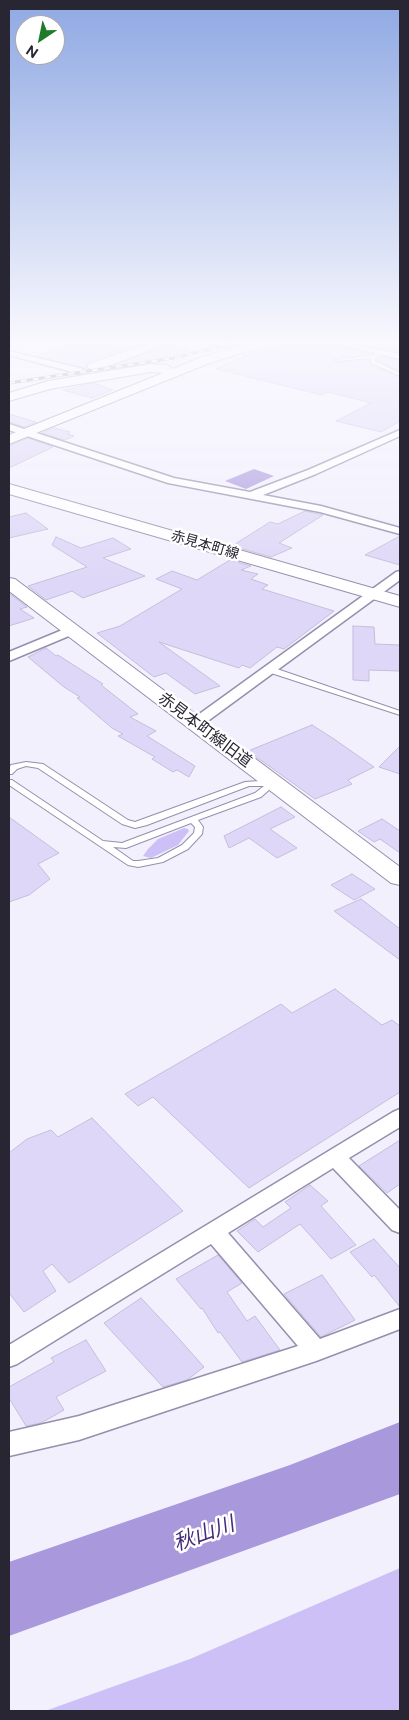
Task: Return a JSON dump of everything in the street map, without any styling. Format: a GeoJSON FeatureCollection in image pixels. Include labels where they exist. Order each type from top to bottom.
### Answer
{"type":"FeatureCollection","features":[{"type":"Feature","properties":{"kind":"street"},"geometry":{"type":"LineString","coordinates":[[9,440],[55,421]]}},
{"type":"Feature","properties":{"kind":"street"},"geometry":{"type":"LineString","coordinates":[[9,427],[172,481],[321,509],[400,531]]}},
{"type":"Feature","properties":{"kind":"street"},"geometry":{"type":"LineString","coordinates":[[250,496],[312,472],[400,433]]}},
{"type":"Feature","properties":{"kind":"street","name":"赤見本町線"},"geometry":{"type":"LineString","coordinates":[[9,489],[400,602]]}},
{"type":"Feature","properties":{"kind":"street"},"geometry":{"type":"LineString","coordinates":[[196,723],[400,575]]}},
{"type":"Feature","properties":{"kind":"street","name":"赤見本町線旧道"},"geometry":{"type":"LineString","coordinates":[[9,582],[400,878]]}},
{"type":"Feature","properties":{"kind":"street"},"geometry":{"type":"LineString","coordinates":[[9,657],[72,630]]}},
{"type":"Feature","properties":{"kind":"street"},"geometry":{"type":"LineString","coordinates":[[9,1358],[400,1117]]}},
{"type":"Feature","properties":{"kind":"street"},"geometry":{"type":"LineString","coordinates":[[335,1157],[400,1224]]}},
{"type":"Feature","properties":{"kind":"street"},"geometry":{"type":"LineString","coordinates":[[214,1232],[316,1351]]}},
{"type":"Feature","properties":{"kind":"street"},"geometry":{"type":"LineString","coordinates":[[9,1444],[79,1428],[316,1351],[400,1319]]}},
{"type":"Feature","properties":{"kind":"lane"},"geometry":{"type":"LineString","coordinates":[[271,670],[400,713]]}},
{"type":"Feature","properties":{"kind":"lane"},"geometry":{"type":"LineString","coordinates":[[9,772],[26,764],[40,766],[125,822],[135,825],[248,784],[274,782]]}},
{"type":"Feature","properties":{"kind":"lane"},"geometry":{"type":"LineString","coordinates":[[9,782],[131,863],[160,860],[185,847],[198,834],[199,827],[193,819]]}},
{"type":"Feature","properties":{"kind":"lane"},"geometry":{"type":"LineString","coordinates":[[100,842],[123,846],[258,795],[274,782]]}},
{"type":"Feature","properties":{"kind":"shaded area"},"geometry":{"type":"Polygon","coordinates":[[[184,828],[189,831],[178,845],[151,858],[143,856],[158,839],[184,828]]]}},
{"type":"Feature","properties":{"kind":"shaded area"},"geometry":{"type":"Polygon","coordinates":[[[400,1568],[400,1711],[45,1711],[190,1659],[400,1568]]]}},
{"type":"Feature","properties":{"kind":"water"},"geometry":{"type":"Polygon","coordinates":[[[254,469],[274,476],[246,489],[225,481],[254,469]]]}},
{"type":"Feature","properties":{"kind":"water","name":"秋山川"},"geometry":{"type":"Polygon","coordinates":[[[400,1422],[400,1494],[9,1636],[9,1562],[290,1465],[400,1422]]]}},
{"type":"Feature","properties":{"kind":"building"},"geometry":{"type":"Polygon","coordinates":[[[34,421],[36,422],[24,427],[9,422],[34,421]]]}},
{"type":"Feature","properties":{"kind":"building"},"geometry":{"type":"Polygon","coordinates":[[[337,421],[400,421],[381,432],[337,421]]]}},
{"type":"Feature","properties":{"kind":"building"},"geometry":{"type":"Polygon","coordinates":[[[54,428],[70,432],[67,434],[74,436],[65,440],[42,433],[54,428]]]}},
{"type":"Feature","properties":{"kind":"building"},"geometry":{"type":"Polygon","coordinates":[[[28,438],[53,447],[9,468],[9,446],[28,438]]]}},
{"type":"Feature","properties":{"kind":"building"},"geometry":{"type":"Polygon","coordinates":[[[305,511],[323,515],[279,543],[292,548],[271,557],[232,546],[270,522],[278,524],[305,511]]]}},
{"type":"Feature","properties":{"kind":"building"},"geometry":{"type":"Polygon","coordinates":[[[26,513],[48,529],[9,538],[9,517],[26,513]]]}},
{"type":"Feature","properties":{"kind":"building"},"geometry":{"type":"Polygon","coordinates":[[[400,536],[400,565],[365,555],[400,536]]]}},
{"type":"Feature","properties":{"kind":"building"},"geometry":{"type":"Polygon","coordinates":[[[56,537],[81,548],[113,538],[131,549],[103,558],[145,576],[83,598],[72,591],[46,600],[28,586],[87,567],[52,545],[56,537]]]}},
{"type":"Feature","properties":{"kind":"building"},"geometry":{"type":"Polygon","coordinates":[[[230,560],[251,566],[241,570],[258,574],[251,579],[268,585],[262,589],[334,611],[284,649],[277,647],[250,668],[242,665],[239,668],[159,642],[220,686],[195,694],[166,673],[154,677],[97,633],[120,626],[182,589],[156,579],[172,571],[197,580],[230,560]]]}},
{"type":"Feature","properties":{"kind":"building"},"geometry":{"type":"Polygon","coordinates":[[[9,593],[27,607],[20,609],[34,618],[9,626],[9,593]]]}},
{"type":"Feature","properties":{"kind":"building"},"geometry":{"type":"Polygon","coordinates":[[[353,626],[374,627],[375,644],[400,645],[400,671],[369,670],[369,681],[353,680],[353,626]]]}},
{"type":"Feature","properties":{"kind":"building"},"geometry":{"type":"Polygon","coordinates":[[[46,648],[103,684],[101,685],[138,714],[130,717],[156,731],[147,736],[195,766],[189,777],[177,770],[173,772],[152,759],[155,757],[118,736],[123,734],[112,728],[77,698],[80,697],[64,687],[28,657],[46,648]]]}},
{"type":"Feature","properties":{"kind":"building"},"geometry":{"type":"Polygon","coordinates":[[[312,725],[374,767],[348,780],[352,784],[315,799],[248,751],[312,725]]]}},
{"type":"Feature","properties":{"kind":"building"},"geometry":{"type":"Polygon","coordinates":[[[400,746],[400,774],[379,767],[400,746]]]}},
{"type":"Feature","properties":{"kind":"building"},"geometry":{"type":"Polygon","coordinates":[[[281,807],[295,817],[270,829],[297,848],[277,858],[249,838],[229,848],[224,836],[281,807]]]}},
{"type":"Feature","properties":{"kind":"building"},"geometry":{"type":"Polygon","coordinates":[[[9,817],[59,853],[38,864],[50,879],[29,895],[9,902],[9,817]]]}},
{"type":"Feature","properties":{"kind":"building"},"geometry":{"type":"Polygon","coordinates":[[[382,819],[400,831],[400,853],[380,839],[374,842],[358,831],[382,819]]]}},
{"type":"Feature","properties":{"kind":"building"},"geometry":{"type":"Polygon","coordinates":[[[352,874],[375,889],[354,900],[331,885],[352,874]]]}},
{"type":"Feature","properties":{"kind":"building"},"geometry":{"type":"Polygon","coordinates":[[[361,899],[400,929],[400,960],[334,911],[361,899]]]}},
{"type":"Feature","properties":{"kind":"building"},"geometry":{"type":"Polygon","coordinates":[[[335,989],[382,1025],[392,1020],[400,1026],[400,1092],[249,1188],[153,1097],[138,1106],[125,1094],[281,1004],[292,1013],[335,989]]]}},
{"type":"Feature","properties":{"kind":"building"},"geometry":{"type":"Polygon","coordinates":[[[92,1118],[183,1211],[69,1283],[52,1264],[43,1271],[56,1291],[24,1312],[9,1293],[9,1153],[27,1139],[51,1130],[58,1137],[92,1118]]]}},
{"type":"Feature","properties":{"kind":"building"},"geometry":{"type":"Polygon","coordinates":[[[400,1140],[400,1184],[387,1193],[359,1166],[400,1140]]]}},
{"type":"Feature","properties":{"kind":"building"},"geometry":{"type":"Polygon","coordinates":[[[310,1185],[328,1201],[321,1206],[356,1245],[331,1259],[300,1224],[258,1252],[237,1231],[255,1219],[263,1227],[291,1208],[285,1202],[310,1185]]]}},
{"type":"Feature","properties":{"kind":"building"},"geometry":{"type":"Polygon","coordinates":[[[374,1239],[400,1268],[400,1307],[374,1275],[372,1277],[350,1252],[374,1239]]]}},
{"type":"Feature","properties":{"kind":"building"},"geometry":{"type":"Polygon","coordinates":[[[218,1255],[242,1283],[227,1292],[247,1321],[255,1316],[280,1350],[242,1362],[220,1332],[218,1333],[202,1308],[176,1279],[218,1255]]]}},
{"type":"Feature","properties":{"kind":"building"},"geometry":{"type":"Polygon","coordinates":[[[322,1275],[355,1320],[321,1337],[284,1294],[322,1275]]]}},
{"type":"Feature","properties":{"kind":"building"},"geometry":{"type":"Polygon","coordinates":[[[141,1298],[204,1367],[187,1380],[163,1387],[104,1323],[141,1298]]]}},
{"type":"Feature","properties":{"kind":"building"},"geometry":{"type":"Polygon","coordinates":[[[86,1340],[106,1371],[56,1397],[64,1410],[41,1423],[26,1426],[9,1398],[9,1387],[54,1362],[51,1358],[86,1340]]]}}]}
